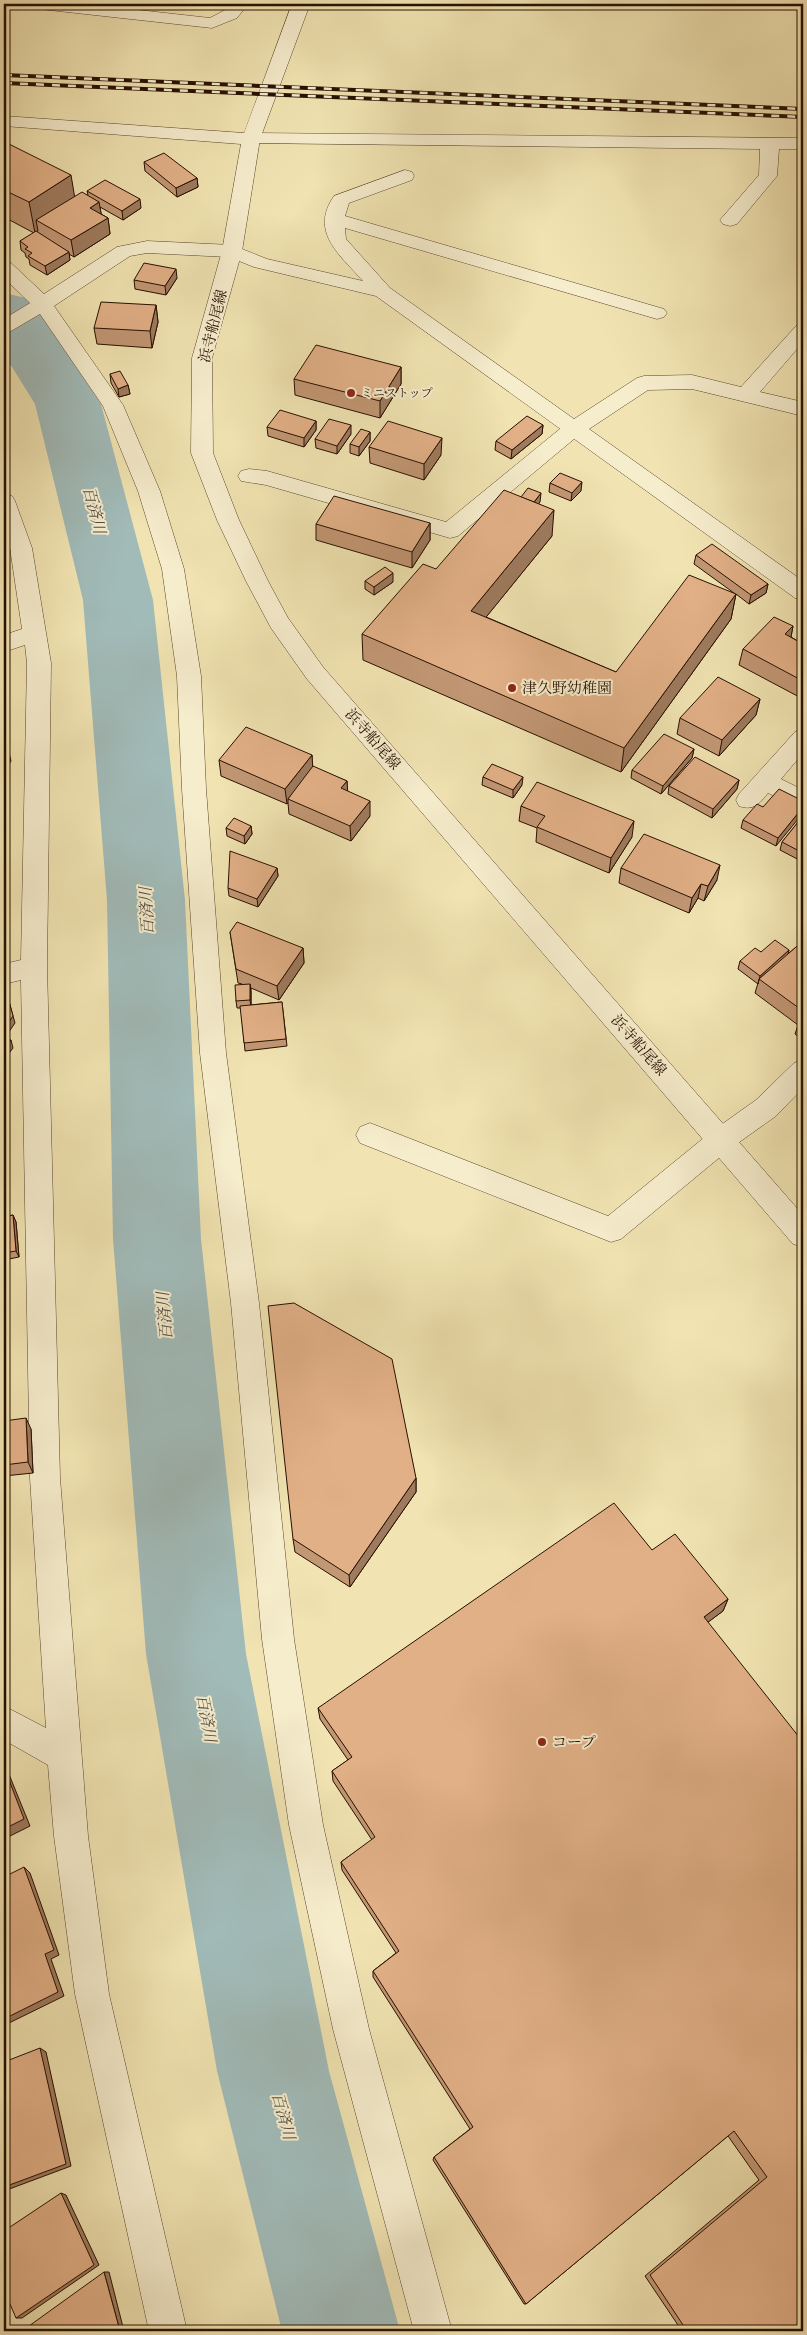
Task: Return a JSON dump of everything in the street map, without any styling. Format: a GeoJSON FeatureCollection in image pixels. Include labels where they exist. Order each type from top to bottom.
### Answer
{"type":"FeatureCollection","features":[{"type":"Feature","properties":{"kind":"street"},"geometry":{"type":"LineString","coordinates":[[40,4],[212,23],[231,14],[239,4]]}},
{"type":"Feature","properties":{"kind":"street","name":"浜寺船尾線"},"geometry":{"type":"LineString","coordinates":[[301,4],[252,139],[232,251],[202,358],[202,453],[228,520],[279,622],[322,680],[803,1235]]}},
{"type":"Feature","properties":{"kind":"street"},"geometry":{"type":"LineString","coordinates":[[4,121],[252,139],[419,137],[803,144]]}},
{"type":"Feature","properties":{"kind":"street"},"geometry":{"type":"LineString","coordinates":[[730,220],[768,176],[770,144]]}},
{"type":"Feature","properties":{"kind":"street"},"geometry":{"type":"LineString","coordinates":[[405,176],[341,200],[334,219],[338,240],[383,292],[803,592]]}},
{"type":"Feature","properties":{"kind":"street"},"geometry":{"type":"LineString","coordinates":[[334,219],[657,313]]}},
{"type":"Feature","properties":{"kind":"street"},"geometry":{"type":"LineString","coordinates":[[4,326],[37,308],[124,251],[147,247],[232,251],[262,263],[383,292]]}},
{"type":"Feature","properties":{"kind":"street"},"geometry":{"type":"LineString","coordinates":[[4,267],[113,405],[149,490],[173,570],[189,676],[194,789],[213,1053],[245,1303],[280,1648],[306,1825],[351,2029],[433,2331]]}},
{"type":"Feature","properties":{"kind":"street"},"geometry":{"type":"LineString","coordinates":[[746,395],[803,330]]}},
{"type":"Feature","properties":{"kind":"street"},"geometry":{"type":"LineString","coordinates":[[249,476],[267,478],[450,530],[573,429],[644,382],[692,382],[803,409]]}},
{"type":"Feature","properties":{"kind":"street"},"geometry":{"type":"LineString","coordinates":[[4,501],[21,548],[39,663],[38,816],[34,967],[45,1478],[71,1836],[92,1994],[168,2331]]}},
{"type":"Feature","properties":{"kind":"street"},"geometry":{"type":"LineString","coordinates":[[4,644],[34,633]]}},
{"type":"Feature","properties":{"kind":"street"},"geometry":{"type":"LineString","coordinates":[[748,800],[803,738]]}},
{"type":"Feature","properties":{"kind":"street"},"geometry":{"type":"LineString","coordinates":[[765,781],[803,801]]}},
{"type":"Feature","properties":{"kind":"street"},"geometry":{"type":"LineString","coordinates":[[4,974],[34,967]]}},
{"type":"Feature","properties":{"kind":"street"},"geometry":{"type":"LineString","coordinates":[[370,1135],[611,1230],[721,1140],[766,1108],[803,1071]]}},
{"type":"Feature","properties":{"kind":"street"},"geometry":{"type":"LineString","coordinates":[[4,1722],[64,1756]]}},
{"type":"Feature","properties":{"kind":"building"},"geometry":{"type":"Polygon","coordinates":[[[5,142],[71,175],[29,202],[4,190],[5,142]]]}},
{"type":"Feature","properties":{"kind":"building"},"geometry":{"type":"Polygon","coordinates":[[[164,153],[197,178],[176,188],[144,162],[164,153]]]}},
{"type":"Feature","properties":{"kind":"building"},"geometry":{"type":"Polygon","coordinates":[[[105,180],[140,199],[122,211],[87,191],[105,180]]]}},
{"type":"Feature","properties":{"kind":"building"},"geometry":{"type":"Polygon","coordinates":[[[82,192],[99,202],[90,208],[108,218],[71,240],[36,220],[82,192]]]}},
{"type":"Feature","properties":{"kind":"building"},"geometry":{"type":"Polygon","coordinates":[[[36,231],[69,252],[45,266],[28,256],[32,253],[25,249],[28,247],[20,241],[36,231]]]}},
{"type":"Feature","properties":{"kind":"building"},"geometry":{"type":"Polygon","coordinates":[[[144,263],[176,269],[165,286],[134,280],[144,263]]]}},
{"type":"Feature","properties":{"kind":"building"},"geometry":{"type":"Polygon","coordinates":[[[101,302],[156,305],[150,331],[94,328],[101,302]]]}},
{"type":"Feature","properties":{"kind":"building"},"geometry":{"type":"Polygon","coordinates":[[[316,345],[401,367],[380,401],[294,379],[316,345]]]}},
{"type":"Feature","properties":{"kind":"building"},"geometry":{"type":"Polygon","coordinates":[[[120,371],[128,385],[118,389],[110,374],[120,371]]]}},
{"type":"Feature","properties":{"kind":"building"},"geometry":{"type":"Polygon","coordinates":[[[280,410],[316,421],[304,438],[267,427],[280,410]]]}},
{"type":"Feature","properties":{"kind":"building"},"geometry":{"type":"Polygon","coordinates":[[[527,416],[543,425],[512,450],[496,441],[527,416]]]}},
{"type":"Feature","properties":{"kind":"building"},"geometry":{"type":"Polygon","coordinates":[[[329,419],[351,425],[337,446],[315,439],[329,419]]]}},
{"type":"Feature","properties":{"kind":"building"},"geometry":{"type":"Polygon","coordinates":[[[388,421],[442,438],[424,464],[369,447],[388,421]]]}},
{"type":"Feature","properties":{"kind":"building"},"geometry":{"type":"Polygon","coordinates":[[[361,429],[370,432],[359,447],[350,444],[361,429]]]}},
{"type":"Feature","properties":{"kind":"building"},"geometry":{"type":"Polygon","coordinates":[[[560,473],[582,482],[572,493],[550,483],[560,473]]]}},
{"type":"Feature","properties":{"kind":"building"},"geometry":{"type":"Polygon","coordinates":[[[528,488],[541,493],[534,502],[521,497],[528,488]]]}},
{"type":"Feature","properties":{"kind":"building"},"geometry":{"type":"Polygon","coordinates":[[[504,490],[554,510],[471,611],[616,672],[689,575],[736,594],[624,748],[362,634],[423,564],[436,569],[504,490]]]}},
{"type":"Feature","properties":{"kind":"building"},"geometry":{"type":"Polygon","coordinates":[[[334,496],[430,523],[412,552],[316,524],[334,496]]]}},
{"type":"Feature","properties":{"kind":"building"},"geometry":{"type":"Polygon","coordinates":[[[712,544],[768,584],[751,595],[696,555],[712,544]]]}},
{"type":"Feature","properties":{"kind":"building"},"geometry":{"type":"Polygon","coordinates":[[[385,567],[393,573],[374,587],[365,581],[385,567]]]}},
{"type":"Feature","properties":{"kind":"building"},"geometry":{"type":"Polygon","coordinates":[[[774,617],[793,626],[785,634],[803,644],[803,681],[743,649],[774,617]]]}},
{"type":"Feature","properties":{"kind":"building"},"geometry":{"type":"Polygon","coordinates":[[[718,677],[760,699],[722,740],[680,718],[718,677]]]}},
{"type":"Feature","properties":{"kind":"building"},"geometry":{"type":"Polygon","coordinates":[[[246,727],[312,755],[285,789],[219,760],[246,727]]]}},
{"type":"Feature","properties":{"kind":"building"},"geometry":{"type":"Polygon","coordinates":[[[664,734],[694,749],[663,786],[632,770],[664,734]]]}},
{"type":"Feature","properties":{"kind":"building"},"geometry":{"type":"Polygon","coordinates":[[[4,751],[9,753],[4,761],[4,751]]]}},
{"type":"Feature","properties":{"kind":"building"},"geometry":{"type":"Polygon","coordinates":[[[695,757],[739,780],[713,809],[669,786],[695,757]]]}},
{"type":"Feature","properties":{"kind":"building"},"geometry":{"type":"Polygon","coordinates":[[[492,764],[523,777],[513,790],[483,777],[492,764]]]}},
{"type":"Feature","properties":{"kind":"building"},"geometry":{"type":"Polygon","coordinates":[[[313,766],[347,781],[341,788],[370,801],[350,826],[288,799],[313,766]]]}},
{"type":"Feature","properties":{"kind":"building"},"geometry":{"type":"Polygon","coordinates":[[[537,782],[634,821],[611,858],[537,827],[545,816],[521,806],[537,782]]]}},
{"type":"Feature","properties":{"kind":"building"},"geometry":{"type":"Polygon","coordinates":[[[779,789],[803,801],[803,807],[778,838],[743,820],[757,804],[763,807],[779,789]]]}},
{"type":"Feature","properties":{"kind":"building"},"geometry":{"type":"Polygon","coordinates":[[[803,816],[803,853],[782,842],[803,816]]]}},
{"type":"Feature","properties":{"kind":"building"},"geometry":{"type":"Polygon","coordinates":[[[234,818],[251,826],[244,836],[226,828],[234,818]]]}},
{"type":"Feature","properties":{"kind":"building"},"geometry":{"type":"Polygon","coordinates":[[[644,834],[720,865],[708,886],[701,884],[692,898],[621,868],[644,834]]]}},
{"type":"Feature","properties":{"kind":"building"},"geometry":{"type":"Polygon","coordinates":[[[230,851],[277,868],[257,899],[228,888],[230,851]]]}},
{"type":"Feature","properties":{"kind":"building"},"geometry":{"type":"Polygon","coordinates":[[[237,922],[303,948],[277,986],[236,969],[230,932],[237,922]]]}},
{"type":"Feature","properties":{"kind":"building"},"geometry":{"type":"Polygon","coordinates":[[[775,940],[789,950],[760,976],[740,961],[755,948],[761,952],[775,940]]]}},
{"type":"Feature","properties":{"kind":"building"},"geometry":{"type":"Polygon","coordinates":[[[803,941],[803,1011],[759,979],[803,941]]]}},
{"type":"Feature","properties":{"kind":"building"},"geometry":{"type":"Polygon","coordinates":[[[250,984],[250,1000],[236,1001],[235,985],[250,984]]]}},
{"type":"Feature","properties":{"kind":"building"},"geometry":{"type":"Polygon","coordinates":[[[4,993],[7,994],[13,1016],[4,1029],[4,993]]]}},
{"type":"Feature","properties":{"kind":"building"},"geometry":{"type":"Polygon","coordinates":[[[282,1002],[286,1039],[244,1043],[240,1006],[282,1002]]]}},
{"type":"Feature","properties":{"kind":"building"},"geometry":{"type":"Polygon","coordinates":[[[4,1037],[11,1040],[4,1050],[4,1037]]]}},
{"type":"Feature","properties":{"kind":"building"},"geometry":{"type":"Polygon","coordinates":[[[13,1215],[16,1251],[4,1253],[4,1217],[13,1215]]]}},
{"type":"Feature","properties":{"kind":"building"},"geometry":{"type":"Polygon","coordinates":[[[294,1303],[392,1359],[416,1478],[349,1575],[293,1539],[268,1306],[294,1303]]]}},
{"type":"Feature","properties":{"kind":"building"},"geometry":{"type":"Polygon","coordinates":[[[26,1418],[28,1462],[4,1465],[4,1421],[26,1418]]]}},
{"type":"Feature","properties":{"kind":"building"},"geometry":{"type":"Polygon","coordinates":[[[614,1503],[652,1550],[675,1534],[728,1599],[704,1617],[803,1742],[803,2331],[687,2331],[650,2275],[767,2177],[734,2131],[526,2304],[434,2157],[473,2127],[373,1971],[399,1951],[341,1862],[375,1837],[332,1771],[352,1757],[318,1708],[614,1503]]]}},
{"type":"Feature","properties":{"kind":"building"},"geometry":{"type":"Polygon","coordinates":[[[4,1767],[24,1819],[4,1829],[4,1767]]]}},
{"type":"Feature","properties":{"kind":"building"},"geometry":{"type":"Polygon","coordinates":[[[24,1867],[54,1950],[45,1954],[58,1992],[4,2019],[4,1877],[24,1867]]]}},
{"type":"Feature","properties":{"kind":"building"},"geometry":{"type":"Polygon","coordinates":[[[40,2048],[66,2164],[4,2187],[4,2062],[40,2048]]]}},
{"type":"Feature","properties":{"kind":"building"},"geometry":{"type":"Polygon","coordinates":[[[61,2193],[94,2265],[16,2318],[4,2290],[4,2231],[61,2193]]]}},
{"type":"Feature","properties":{"kind":"building"},"geometry":{"type":"Polygon","coordinates":[[[104,2272],[120,2331],[22,2331],[104,2272]]]}},
{"type":"Feature","properties":{"kind":"waterway","name":"百済川"},"geometry":{"type":"LineString","coordinates":[[4,312],[14,321],[68,404],[118,600],[146,900],[157,1239],[196,1654],[273,2071],[341,2331]]}},
{"type":"Feature","properties":{"kind":"railway"},"geometry":{"type":"LineString","coordinates":[[4,75],[803,109]]}},
{"type":"Feature","properties":{"kind":"railway"},"geometry":{"type":"LineString","coordinates":[[4,83],[803,117]]}},
{"type":"Feature","properties":{"kind":"place","name":"ミニストップ"},"geometry":{"type":"Point","coordinates":[351,393]}},
{"type":"Feature","properties":{"kind":"place","name":"津久野幼稚園"},"geometry":{"type":"Point","coordinates":[512,688]}},
{"type":"Feature","properties":{"kind":"place","name":"コープ"},"geometry":{"type":"Point","coordinates":[542,1742]}}]}
